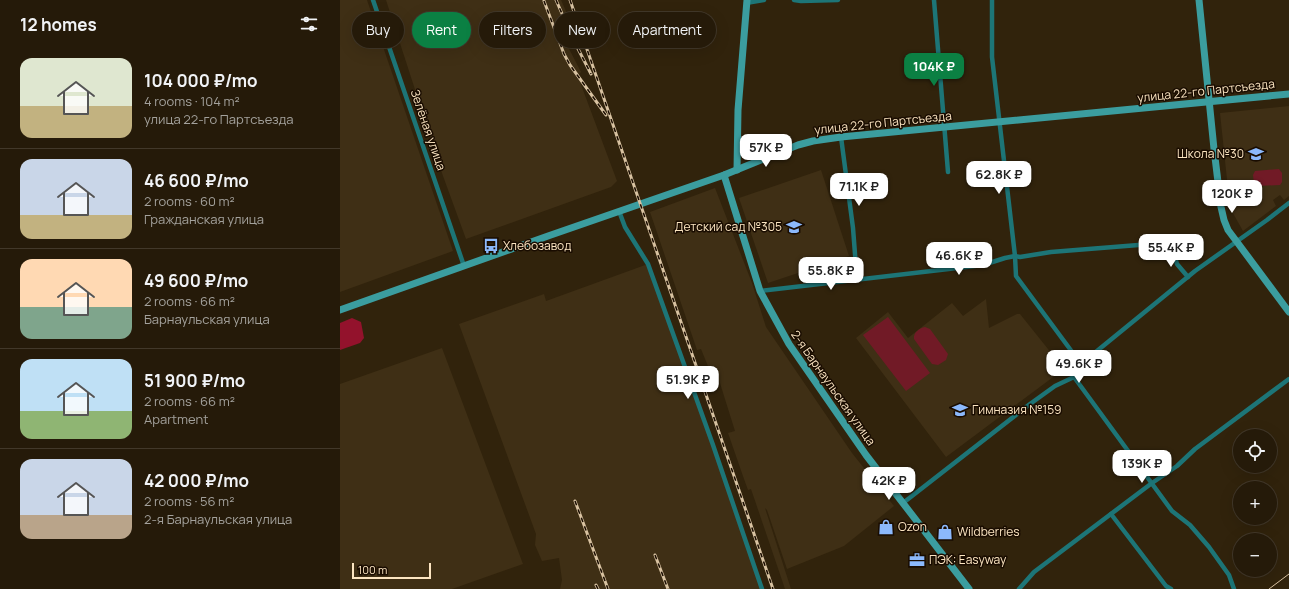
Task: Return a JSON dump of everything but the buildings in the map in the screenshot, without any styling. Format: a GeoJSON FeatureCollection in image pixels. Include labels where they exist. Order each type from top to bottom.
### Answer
{"type":"FeatureCollection","features":[{"type":"Feature","properties":{"kind":"main road"},"geometry":{"type":"LineString","coordinates":[[1199,0],[1209,102],[1221,207],[1224,220],[1228,230],[1289,312]]}},
{"type":"Feature","properties":{"kind":"main road"},"geometry":{"type":"LineString","coordinates":[[737,170],[738,110],[747,1]]}},
{"type":"Feature","properties":{"kind":"main road","name":"улица 22-го Партсъезда"},"geometry":{"type":"LineString","coordinates":[[340,310],[724,175],[798,145],[813,141],[841,137],[1289,94]]}},
{"type":"Feature","properties":{"kind":"main road","name":"2-я Барнаульская улица"},"geometry":{"type":"LineString","coordinates":[[724,175],[760,291],[789,344],[862,449],[970,589]]}},
{"type":"Feature","properties":{"kind":"street","name":"Зелёная улица"},"geometry":{"type":"LineString","coordinates":[[373,0],[464,266]]}},
{"type":"Feature","properties":{"kind":"street"},"geometry":{"type":"LineString","coordinates":[[747,1],[764,0]]}},
{"type":"Feature","properties":{"kind":"street"},"geometry":{"type":"LineString","coordinates":[[794,0],[838,0]]}},
{"type":"Feature","properties":{"kind":"street"},"geometry":{"type":"LineString","coordinates":[[934,0],[948,172]]}},
{"type":"Feature","properties":{"kind":"street"},"geometry":{"type":"LineString","coordinates":[[992,0],[992,57],[1016,276],[1081,364]]}},
{"type":"Feature","properties":{"kind":"street"},"geometry":{"type":"LineString","coordinates":[[841,137],[853,221],[857,280]]}},
{"type":"Feature","properties":{"kind":"street"},"geometry":{"type":"LineString","coordinates":[[903,503],[1030,404],[1055,386],[1074,377],[1081,364],[1188,277],[1289,203]]}},
{"type":"Feature","properties":{"kind":"street"},"geometry":{"type":"LineString","coordinates":[[619,211],[625,227],[648,264],[713,445],[762,589]]}},
{"type":"Feature","properties":{"kind":"street"},"geometry":{"type":"LineString","coordinates":[[760,291],[984,265],[1015,256],[1020,257],[1051,252],[1151,244],[1162,245],[1173,250],[1177,264],[1188,277]]}},
{"type":"Feature","properties":{"kind":"street"},"geometry":{"type":"LineString","coordinates":[[1074,377],[1172,511],[1190,525],[1209,547],[1229,575],[1234,589]]}},
{"type":"Feature","properties":{"kind":"street"},"geometry":{"type":"LineString","coordinates":[[1019,589],[1034,572],[1152,483],[1177,466],[1195,450],[1289,379]]}},
{"type":"Feature","properties":{"kind":"street"},"geometry":{"type":"LineString","coordinates":[[1111,514],[1166,586],[1171,589]]}},
{"type":"Feature","properties":{"kind":"shaded area"},"geometry":{"type":"Polygon","coordinates":[[[340,0],[367,0],[371,12],[352,12],[352,48],[383,48],[453,251],[340,292],[340,0]]]}},
{"type":"Feature","properties":{"kind":"shaded area"},"geometry":{"type":"Polygon","coordinates":[[[386,0],[561,0],[566,12],[554,12],[554,48],[569,48],[581,72],[576,77],[580,82],[617,181],[611,187],[466,239],[443,176],[402,48],[404,48],[404,12],[390,12],[386,0]]]}},
{"type":"Feature","properties":{"kind":"shaded area","name":"Школа №30"},"geometry":{"type":"Polygon","coordinates":[[[1289,106],[1289,196],[1284,200],[1280,195],[1273,200],[1276,206],[1243,231],[1230,208],[1220,113],[1289,106]]]}},
{"type":"Feature","properties":{"kind":"shaded area"},"geometry":{"type":"Polygon","coordinates":[[[1279,169],[1282,173],[1282,182],[1280,185],[1258,186],[1254,184],[1253,175],[1255,171],[1279,169]]]}},
{"type":"Feature","properties":{"kind":"shaded area","name":"Детский сад №305"},"geometry":{"type":"Polygon","coordinates":[[[821,170],[849,256],[768,283],[739,198],[821,170]]]}},
{"type":"Feature","properties":{"kind":"shaded area"},"geometry":{"type":"Polygon","coordinates":[[[715,188],[752,283],[766,327],[852,453],[894,506],[844,546],[787,569],[767,510],[765,508],[791,589],[785,589],[751,489],[748,490],[728,433],[735,431],[719,380],[714,381],[701,349],[697,350],[650,212],[715,188]]]}},
{"type":"Feature","properties":{"kind":"shaded area"},"geometry":{"type":"Polygon","coordinates":[[[648,264],[763,589],[560,589],[562,580],[559,558],[542,561],[535,545],[536,534],[459,324],[544,294],[546,301],[648,264]]]}},
{"type":"Feature","properties":{"kind":"shaded area","name":"Гимназия №159"},"geometry":{"type":"Polygon","coordinates":[[[986,299],[989,328],[1017,314],[1020,314],[1064,369],[946,457],[856,338],[888,312],[908,338],[952,303],[963,316],[986,299]]]}},
{"type":"Feature","properties":{"kind":"shaded area"},"geometry":{"type":"Polygon","coordinates":[[[888,317],[930,373],[906,391],[863,335],[888,317]]]}},
{"type":"Feature","properties":{"kind":"shaded area"},"geometry":{"type":"Polygon","coordinates":[[[352,318],[361,322],[364,338],[360,343],[340,350],[340,323],[352,318]]]}},
{"type":"Feature","properties":{"kind":"shaded area"},"geometry":{"type":"Polygon","coordinates":[[[925,327],[930,329],[948,354],[946,360],[938,365],[932,364],[914,339],[914,335],[917,331],[925,327]]]}},
{"type":"Feature","properties":{"kind":"shaded area"},"geometry":{"type":"Polygon","coordinates":[[[442,348],[523,564],[452,589],[340,589],[340,384],[442,348]]]}},
{"type":"Feature","properties":{"kind":"tram line"},"geometry":{"type":"LineString","coordinates":[[1269,589],[1289,574]]}},
{"type":"Feature","properties":{"kind":"railway"},"geometry":{"type":"LineString","coordinates":[[556,0],[574,41],[591,74]]}},
{"type":"Feature","properties":{"kind":"railway"},"geometry":{"type":"LineString","coordinates":[[570,0],[773,589]]}},
{"type":"Feature","properties":{"kind":"railway"},"geometry":{"type":"LineString","coordinates":[[544,1],[564,54],[570,65],[606,115]]}},
{"type":"Feature","properties":{"kind":"railway"},"geometry":{"type":"LineString","coordinates":[[575,501],[608,589]]}},
{"type":"Feature","properties":{"kind":"railway"},"geometry":{"type":"LineString","coordinates":[[655,555],[668,589]]}},
{"type":"Feature","properties":{"kind":"railway"},"geometry":{"type":"LineString","coordinates":[[596,585],[598,589]]}},
{"type":"Feature","properties":{"kind":"place","name":"Школа №30"},"geometry":{"type":"Point","coordinates":[1256,154]}},
{"type":"Feature","properties":{"kind":"place","name":"Детский сад №305"},"geometry":{"type":"Point","coordinates":[794,227]}},
{"type":"Feature","properties":{"kind":"place","name":"Хлебозавод"},"geometry":{"type":"Point","coordinates":[491,246]}},
{"type":"Feature","properties":{"kind":"place","name":"Гимназия №159"},"geometry":{"type":"Point","coordinates":[960,410]}},
{"type":"Feature","properties":{"kind":"place","name":"Ozon"},"geometry":{"type":"Point","coordinates":[886,527]}},
{"type":"Feature","properties":{"kind":"place","name":"Wildberries"},"geometry":{"type":"Point","coordinates":[945,532]}},
{"type":"Feature","properties":{"kind":"place","name":"ПЭК: Easyway"},"geometry":{"type":"Point","coordinates":[917,560]}}]}
